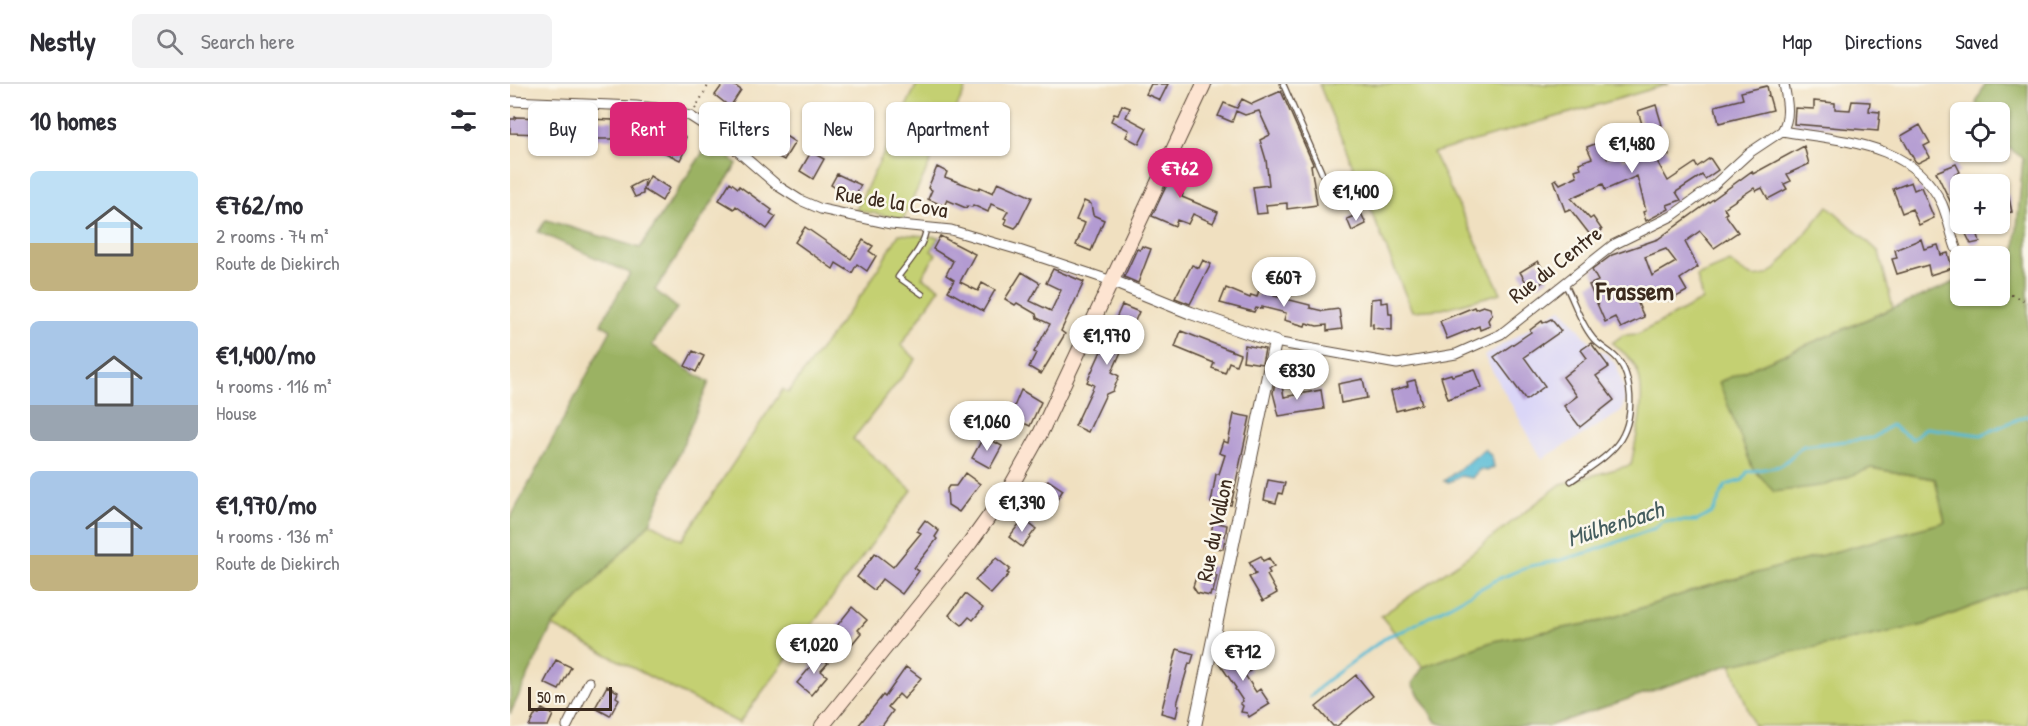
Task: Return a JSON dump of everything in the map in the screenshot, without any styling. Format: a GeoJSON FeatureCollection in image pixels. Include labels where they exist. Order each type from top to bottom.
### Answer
{"type":"FeatureCollection","features":[{"type":"Feature","properties":{"kind":"main road"},"geometry":{"type":"LineString","coordinates":[[822,726],[970,543],[1011,486],[1040,434],[1204,84]]}},
{"type":"Feature","properties":{"kind":"street"},"geometry":{"type":"LineString","coordinates":[[1784,84],[1788,109],[1787,122],[1782,132],[1870,145],[1899,157],[1916,169],[1942,204],[1955,246]]}},
{"type":"Feature","properties":{"kind":"street","name":"Rue de la Cova"},"geometry":{"type":"LineString","coordinates":[[510,101],[636,106],[656,108],[690,117],[718,134],[778,186],[800,200],[821,209],[891,224],[961,233],[1112,281]]}},
{"type":"Feature","properties":{"kind":"street","name":"Rue du Centre"},"geometry":{"type":"LineString","coordinates":[[1112,281],[1191,313],[1275,342],[1398,364],[1456,354],[1500,334],[1623,239],[1672,216],[1713,186],[1749,153],[1782,132]]}},
{"type":"Feature","properties":{"kind":"street","name":"Rue du Vallon"},"geometry":{"type":"LineString","coordinates":[[1195,726],[1275,342]]}},
{"type":"Feature","properties":{"kind":"street"},"geometry":{"type":"LineString","coordinates":[[567,726],[589,682]]}},
{"type":"Feature","properties":{"kind":"lane"},"geometry":{"type":"LineString","coordinates":[[1283,84],[1329,187]]}},
{"type":"Feature","properties":{"kind":"lane"},"geometry":{"type":"LineString","coordinates":[[922,294],[898,277],[921,245],[926,235],[926,228]]}},
{"type":"Feature","properties":{"kind":"lane"},"geometry":{"type":"LineString","coordinates":[[1565,284],[1593,340],[1608,349],[1620,362],[1626,374],[1630,408],[1625,432],[1619,444],[1608,455],[1570,481]]}},
{"type":"Feature","properties":{"kind":"path"},"geometry":{"type":"LineString","coordinates":[[690,117],[710,84]]}},
{"type":"Feature","properties":{"kind":"path"},"geometry":{"type":"LineString","coordinates":[[2010,294],[2028,302]]}},
{"type":"Feature","properties":{"kind":"shaded area"},"geometry":{"type":"Polygon","coordinates":[[[1562,308],[1599,351],[1607,354],[1616,365],[1623,384],[1625,399],[1621,412],[1542,459],[1484,356],[1562,308]]]}},
{"type":"Feature","properties":{"kind":"green space"},"geometry":{"type":"Polygon","coordinates":[[[917,84],[968,84],[959,102],[908,102],[917,84]]]}},
{"type":"Feature","properties":{"kind":"green space"},"geometry":{"type":"Polygon","coordinates":[[[1319,84],[1669,84],[1433,153],[1501,293],[1442,309],[1412,311],[1319,84]]]}},
{"type":"Feature","properties":{"kind":"green space"},"geometry":{"type":"Polygon","coordinates":[[[1985,84],[2028,84],[2028,585],[1924,625],[1731,664],[1549,726],[1448,726],[1436,722],[1412,684],[1423,667],[1494,641],[1602,621],[1701,588],[1945,522],[1935,479],[1871,468],[1826,485],[1774,492],[1752,467],[1719,382],[1950,284],[1950,306],[2010,306],[2010,274],[2013,274],[2023,158],[2010,149],[2010,102],[1976,102],[1985,84]]]}},
{"type":"Feature","properties":{"kind":"green space"},"geometry":{"type":"Polygon","coordinates":[[[886,148],[886,156],[933,156],[903,219],[856,210],[886,148]]]}},
{"type":"Feature","properties":{"kind":"green space"},"geometry":{"type":"Polygon","coordinates":[[[700,156],[728,156],[737,164],[655,290],[677,308],[652,345],[709,382],[650,523],[552,626],[510,714],[510,519],[611,330],[601,324],[630,273],[538,232],[546,220],[640,248],[700,156]]]}},
{"type":"Feature","properties":{"kind":"green space"},"geometry":{"type":"Polygon","coordinates":[[[1828,206],[1879,252],[1893,308],[1719,382],[1826,485],[1871,468],[1935,479],[1945,522],[1701,588],[1602,621],[1494,641],[1423,667],[1381,616],[1464,559],[1561,484],[1631,465],[1641,410],[1640,382],[1637,369],[1630,359],[1612,343],[1623,335],[1638,334],[1702,300],[1697,276],[1730,262],[1747,274],[1757,277],[1776,269],[1828,206]]]}},
{"type":"Feature","properties":{"kind":"green space"},"geometry":{"type":"Polygon","coordinates":[[[899,234],[939,237],[931,251],[936,254],[922,277],[940,288],[901,345],[916,359],[853,439],[912,490],[739,723],[552,626],[650,523],[682,540],[783,389],[788,393],[867,287],[899,234]]]}},
{"type":"Feature","properties":{"kind":"green space"},"geometry":{"type":"Polygon","coordinates":[[[2028,585],[2028,726],[1754,726],[1731,664],[1924,625],[2028,585]]]}},
{"type":"Feature","properties":{"kind":"water"},"geometry":{"type":"Polygon","coordinates":[[[1485,449],[1492,457],[1494,467],[1487,471],[1480,469],[1472,478],[1461,476],[1449,482],[1444,481],[1485,449]]]}},
{"type":"Feature","properties":{"kind":"building"},"geometry":{"type":"Polygon","coordinates":[[[723,84],[732,84],[741,90],[733,102],[724,102],[715,95],[723,84]]]}},
{"type":"Feature","properties":{"kind":"building"},"geometry":{"type":"Polygon","coordinates":[[[1151,84],[1168,84],[1160,100],[1146,94],[1151,84]]]}},
{"type":"Feature","properties":{"kind":"building"},"geometry":{"type":"Polygon","coordinates":[[[1767,86],[1769,95],[1767,96],[1769,96],[1773,110],[1719,123],[1715,106],[1743,99],[1741,92],[1767,86]]]}},
{"type":"Feature","properties":{"kind":"building"},"geometry":{"type":"Polygon","coordinates":[[[1281,91],[1313,164],[1311,165],[1317,205],[1287,209],[1287,203],[1266,205],[1267,213],[1257,214],[1253,187],[1269,185],[1266,160],[1260,140],[1270,135],[1259,111],[1245,115],[1236,111],[1232,122],[1218,116],[1224,103],[1237,108],[1242,99],[1252,104],[1281,91]]]}},
{"type":"Feature","properties":{"kind":"building"},"geometry":{"type":"Polygon","coordinates":[[[1814,101],[1835,103],[1835,109],[1850,110],[1852,101],[1870,102],[1869,111],[1880,112],[1878,131],[1794,124],[1795,108],[1814,109],[1814,101]]]}},
{"type":"Feature","properties":{"kind":"building"},"geometry":{"type":"Polygon","coordinates":[[[1122,105],[1130,108],[1126,117],[1147,128],[1139,144],[1126,137],[1129,130],[1111,121],[1114,114],[1118,115],[1122,105]]]}},
{"type":"Feature","properties":{"kind":"building"},"geometry":{"type":"Polygon","coordinates":[[[1656,105],[1662,125],[1656,127],[1669,155],[1657,161],[1668,181],[1695,163],[1697,167],[1710,158],[1718,170],[1705,179],[1702,175],[1676,192],[1681,200],[1667,205],[1669,209],[1646,221],[1643,212],[1646,211],[1637,176],[1605,190],[1603,184],[1571,198],[1590,219],[1593,217],[1602,230],[1591,236],[1570,209],[1565,211],[1554,180],[1556,179],[1560,184],[1577,176],[1575,170],[1581,168],[1579,163],[1592,158],[1587,147],[1600,142],[1607,158],[1620,153],[1623,160],[1644,149],[1643,147],[1648,144],[1638,111],[1656,105]]]}},
{"type":"Feature","properties":{"kind":"building"},"geometry":{"type":"Polygon","coordinates":[[[515,117],[528,117],[528,134],[510,133],[510,119],[515,119],[515,117]]]}},
{"type":"Feature","properties":{"kind":"building"},"geometry":{"type":"Polygon","coordinates":[[[598,119],[610,120],[610,139],[598,139],[598,119]]]}},
{"type":"Feature","properties":{"kind":"building"},"geometry":{"type":"Polygon","coordinates":[[[1920,125],[1930,143],[1924,146],[1930,157],[1918,163],[1901,136],[1920,125]]]}},
{"type":"Feature","properties":{"kind":"building"},"geometry":{"type":"Polygon","coordinates":[[[790,139],[795,142],[790,150],[790,139]]]}},
{"type":"Feature","properties":{"kind":"building"},"geometry":{"type":"Polygon","coordinates":[[[1804,146],[1809,164],[1787,174],[1791,181],[1784,184],[1787,189],[1768,199],[1762,188],[1756,191],[1754,188],[1724,208],[1727,213],[1725,214],[1738,232],[1714,248],[1700,231],[1685,242],[1698,267],[1680,279],[1687,291],[1669,301],[1663,291],[1635,297],[1644,317],[1621,328],[1615,317],[1605,322],[1589,285],[1598,281],[1592,270],[1612,255],[1658,239],[1752,171],[1753,174],[1804,146]],[[1666,249],[1645,257],[1652,276],[1676,262],[1666,249]]]}},
{"type":"Feature","properties":{"kind":"building"},"geometry":{"type":"Polygon","coordinates":[[[1181,155],[1194,161],[1180,193],[1183,194],[1182,197],[1218,212],[1213,223],[1193,214],[1188,224],[1177,220],[1175,226],[1152,216],[1181,155]]]}},
{"type":"Feature","properties":{"kind":"building"},"geometry":{"type":"Polygon","coordinates":[[[809,156],[818,156],[824,159],[813,179],[800,171],[809,156]]]}},
{"type":"Feature","properties":{"kind":"building"},"geometry":{"type":"Polygon","coordinates":[[[1956,164],[1960,172],[1950,174],[1950,201],[1936,172],[1956,164]]]}},
{"type":"Feature","properties":{"kind":"building"},"geometry":{"type":"Polygon","coordinates":[[[937,167],[947,172],[945,177],[974,188],[979,189],[980,187],[993,193],[998,182],[1032,197],[1018,225],[1015,228],[1005,224],[1007,219],[1004,218],[1008,211],[991,204],[988,212],[973,205],[966,208],[947,200],[944,206],[928,199],[932,190],[928,188],[937,167]]]}},
{"type":"Feature","properties":{"kind":"building"},"geometry":{"type":"Polygon","coordinates":[[[837,174],[861,185],[853,199],[831,185],[837,174]]]}},
{"type":"Feature","properties":{"kind":"building"},"geometry":{"type":"Polygon","coordinates":[[[650,176],[669,188],[662,201],[643,189],[643,194],[635,197],[630,187],[645,179],[644,188],[650,176]]]}},
{"type":"Feature","properties":{"kind":"building"},"geometry":{"type":"Polygon","coordinates":[[[730,182],[772,210],[770,213],[776,217],[767,229],[736,206],[734,209],[719,200],[730,182]]]}},
{"type":"Feature","properties":{"kind":"building"},"geometry":{"type":"Polygon","coordinates":[[[1911,182],[1914,190],[1921,187],[1934,218],[1919,225],[1912,209],[1902,213],[1893,189],[1911,182]]]}},
{"type":"Feature","properties":{"kind":"building"},"geometry":{"type":"Polygon","coordinates":[[[1084,201],[1091,204],[1093,215],[1104,220],[1091,251],[1076,245],[1085,223],[1076,220],[1084,201]]]}},
{"type":"Feature","properties":{"kind":"building"},"geometry":{"type":"Polygon","coordinates":[[[1361,213],[1366,224],[1352,231],[1347,219],[1361,213]]]}},
{"type":"Feature","properties":{"kind":"building"},"geometry":{"type":"Polygon","coordinates":[[[805,227],[851,259],[863,240],[873,246],[869,251],[876,256],[867,271],[857,264],[852,273],[836,263],[833,269],[795,242],[805,227]]]}},
{"type":"Feature","properties":{"kind":"building"},"geometry":{"type":"Polygon","coordinates":[[[1966,234],[1978,234],[1980,242],[1971,244],[1966,234]]]}},
{"type":"Feature","properties":{"kind":"building"},"geometry":{"type":"Polygon","coordinates":[[[940,236],[975,254],[960,282],[978,291],[982,283],[995,290],[983,311],[948,291],[954,280],[946,275],[953,261],[933,249],[940,236]]]}},
{"type":"Feature","properties":{"kind":"building"},"geometry":{"type":"Polygon","coordinates":[[[1921,239],[1924,249],[1938,245],[1941,255],[1948,253],[1950,269],[1930,275],[1928,265],[1897,274],[1892,259],[1897,258],[1895,250],[1921,239]]]}},
{"type":"Feature","properties":{"kind":"building"},"geometry":{"type":"Polygon","coordinates":[[[1142,246],[1151,249],[1138,283],[1124,277],[1137,249],[1140,250],[1142,246]]]}},
{"type":"Feature","properties":{"kind":"building"},"geometry":{"type":"Polygon","coordinates":[[[1203,260],[1211,264],[1190,304],[1175,298],[1192,265],[1199,268],[1203,260]]]}},
{"type":"Feature","properties":{"kind":"building"},"geometry":{"type":"Polygon","coordinates":[[[1538,261],[1549,279],[1530,289],[1520,272],[1538,261]]]}},
{"type":"Feature","properties":{"kind":"building"},"geometry":{"type":"Polygon","coordinates":[[[1053,269],[1084,282],[1061,331],[1065,334],[1041,374],[1029,367],[1036,353],[1034,352],[1050,324],[1037,318],[1036,314],[1017,303],[1015,305],[1005,299],[1022,272],[1040,283],[1030,301],[1051,311],[1061,290],[1046,283],[1053,269]]]}},
{"type":"Feature","properties":{"kind":"building"},"geometry":{"type":"Polygon","coordinates":[[[1266,284],[1276,286],[1274,296],[1310,305],[1310,308],[1323,311],[1339,309],[1342,329],[1327,331],[1327,325],[1317,326],[1306,323],[1305,326],[1284,320],[1286,313],[1262,307],[1262,309],[1256,308],[1254,312],[1220,303],[1226,288],[1250,298],[1251,295],[1257,297],[1260,286],[1265,287],[1266,284]]]}},
{"type":"Feature","properties":{"kind":"building"},"geometry":{"type":"Polygon","coordinates":[[[1381,298],[1381,303],[1388,302],[1389,314],[1392,314],[1392,330],[1373,328],[1373,324],[1370,325],[1371,299],[1381,298]]]}},
{"type":"Feature","properties":{"kind":"building"},"geometry":{"type":"Polygon","coordinates":[[[1122,305],[1139,312],[1112,372],[1119,376],[1113,391],[1106,394],[1088,432],[1075,426],[1094,385],[1087,382],[1122,305]]]}},
{"type":"Feature","properties":{"kind":"building"},"geometry":{"type":"Polygon","coordinates":[[[1483,306],[1490,308],[1492,314],[1488,320],[1490,326],[1480,330],[1479,326],[1447,339],[1440,321],[1474,307],[1475,309],[1483,306]]]}},
{"type":"Feature","properties":{"kind":"building"},"geometry":{"type":"Polygon","coordinates":[[[1551,319],[1561,331],[1524,357],[1545,386],[1526,400],[1494,357],[1531,332],[1530,330],[1542,321],[1543,323],[1551,319]]]}},
{"type":"Feature","properties":{"kind":"building"},"geometry":{"type":"Polygon","coordinates":[[[1181,331],[1240,354],[1236,365],[1229,362],[1225,373],[1212,368],[1214,363],[1175,347],[1181,331]]]}},
{"type":"Feature","properties":{"kind":"building"},"geometry":{"type":"Polygon","coordinates":[[[1591,343],[1609,367],[1596,376],[1614,400],[1580,427],[1564,406],[1577,396],[1563,377],[1587,358],[1581,350],[1591,343]]]}},
{"type":"Feature","properties":{"kind":"building"},"geometry":{"type":"Polygon","coordinates":[[[1245,345],[1265,349],[1262,364],[1243,361],[1245,345]]]}},
{"type":"Feature","properties":{"kind":"building"},"geometry":{"type":"Polygon","coordinates":[[[693,351],[704,356],[696,372],[685,366],[693,351]]]}},
{"type":"Feature","properties":{"kind":"building"},"geometry":{"type":"Polygon","coordinates":[[[1475,369],[1482,387],[1448,399],[1441,377],[1475,369]]]}},
{"type":"Feature","properties":{"kind":"building"},"geometry":{"type":"Polygon","coordinates":[[[1363,379],[1367,398],[1341,403],[1338,384],[1363,379]]]}},
{"type":"Feature","properties":{"kind":"building"},"geometry":{"type":"Polygon","coordinates":[[[1415,380],[1422,404],[1396,411],[1391,391],[1408,386],[1407,382],[1415,380]]]}},
{"type":"Feature","properties":{"kind":"building"},"geometry":{"type":"Polygon","coordinates":[[[1281,381],[1284,397],[1321,390],[1324,409],[1279,416],[1273,393],[1275,382],[1281,381]]]}},
{"type":"Feature","properties":{"kind":"building"},"geometry":{"type":"Polygon","coordinates":[[[1021,390],[1041,402],[1030,426],[1015,419],[1016,416],[1011,414],[1021,390]]]}},
{"type":"Feature","properties":{"kind":"building"},"geometry":{"type":"Polygon","coordinates":[[[1234,414],[1250,417],[1231,505],[1226,504],[1226,507],[1211,503],[1216,474],[1219,474],[1225,455],[1219,453],[1223,441],[1228,443],[1234,414]]]}},
{"type":"Feature","properties":{"kind":"building"},"geometry":{"type":"Polygon","coordinates":[[[984,436],[1002,446],[990,468],[972,458],[984,436]]]}},
{"type":"Feature","properties":{"kind":"building"},"geometry":{"type":"Polygon","coordinates":[[[965,473],[980,484],[959,512],[948,505],[947,489],[949,486],[956,486],[965,473]]]}},
{"type":"Feature","properties":{"kind":"building"},"geometry":{"type":"Polygon","coordinates":[[[1048,480],[1063,490],[1050,511],[1035,502],[1048,480]]]}},
{"type":"Feature","properties":{"kind":"building"},"geometry":{"type":"Polygon","coordinates":[[[1268,480],[1285,483],[1276,503],[1264,500],[1268,480]]]}},
{"type":"Feature","properties":{"kind":"building"},"geometry":{"type":"Polygon","coordinates":[[[1023,519],[1036,529],[1022,547],[1009,537],[1023,519]]]}},
{"type":"Feature","properties":{"kind":"building"},"geometry":{"type":"Polygon","coordinates":[[[925,520],[939,531],[935,537],[937,539],[914,568],[919,571],[902,594],[882,579],[874,590],[857,577],[875,553],[893,567],[921,533],[917,531],[925,520]]]}},
{"type":"Feature","properties":{"kind":"building"},"geometry":{"type":"Polygon","coordinates":[[[1213,522],[1227,525],[1223,549],[1209,547],[1213,522]]]}},
{"type":"Feature","properties":{"kind":"building"},"geometry":{"type":"Polygon","coordinates":[[[1261,556],[1263,561],[1269,558],[1274,566],[1268,570],[1270,573],[1267,575],[1277,593],[1263,601],[1249,577],[1256,574],[1249,562],[1261,556]]]}},
{"type":"Feature","properties":{"kind":"building"},"geometry":{"type":"Polygon","coordinates":[[[996,558],[1010,569],[1007,573],[1009,574],[991,594],[975,580],[996,558]]]}},
{"type":"Feature","properties":{"kind":"building"},"geometry":{"type":"Polygon","coordinates":[[[1203,564],[1216,567],[1214,575],[1217,576],[1210,596],[1197,593],[1193,587],[1196,577],[1201,574],[1203,564]]]}},
{"type":"Feature","properties":{"kind":"building"},"geometry":{"type":"Polygon","coordinates":[[[965,594],[983,608],[973,620],[969,617],[962,625],[949,615],[965,594]]]}},
{"type":"Feature","properties":{"kind":"building"},"geometry":{"type":"Polygon","coordinates":[[[852,607],[867,620],[858,630],[861,633],[843,655],[831,644],[833,642],[831,639],[835,635],[832,632],[852,607]]]}},
{"type":"Feature","properties":{"kind":"building"},"geometry":{"type":"Polygon","coordinates":[[[1177,649],[1194,654],[1191,664],[1189,663],[1177,704],[1179,705],[1176,717],[1161,713],[1177,649]]]}},
{"type":"Feature","properties":{"kind":"building"},"geometry":{"type":"Polygon","coordinates":[[[1234,649],[1239,650],[1244,656],[1242,657],[1250,669],[1245,675],[1256,692],[1260,689],[1270,704],[1249,717],[1247,713],[1241,712],[1243,706],[1240,703],[1243,701],[1217,660],[1234,649]]]}},
{"type":"Feature","properties":{"kind":"building"},"geometry":{"type":"Polygon","coordinates":[[[816,654],[828,663],[821,671],[827,676],[811,695],[797,683],[812,665],[809,663],[816,654]]]}},
{"type":"Feature","properties":{"kind":"building"},"geometry":{"type":"Polygon","coordinates":[[[556,660],[571,667],[559,690],[544,683],[556,660]]]}},
{"type":"Feature","properties":{"kind":"building"},"geometry":{"type":"Polygon","coordinates":[[[906,667],[921,678],[904,699],[899,694],[888,707],[893,711],[882,726],[858,726],[883,695],[885,697],[906,667]]]}},
{"type":"Feature","properties":{"kind":"building"},"geometry":{"type":"Polygon","coordinates":[[[1356,675],[1373,696],[1337,726],[1333,726],[1316,707],[1356,675]]]}},
{"type":"Feature","properties":{"kind":"building"},"geometry":{"type":"Polygon","coordinates":[[[607,686],[618,692],[616,697],[619,699],[610,716],[595,708],[607,686]]]}},
{"type":"Feature","properties":{"kind":"building"},"geometry":{"type":"Polygon","coordinates":[[[542,709],[553,715],[548,726],[529,726],[536,713],[539,714],[542,709]]]}},
{"type":"Feature","properties":{"kind":"waterway","name":"Mülhenbach"},"geometry":{"type":"LineString","coordinates":[[1310,697],[1325,682],[1388,636],[1405,630],[1498,579],[1530,566],[1593,551],[1655,528],[1663,521],[1697,521],[1713,512],[1726,485],[1743,480],[1747,472],[1781,466],[1803,446],[1873,438],[1891,425],[1912,439],[1926,428],[1981,435],[2028,416]]}},
{"type":"Feature","properties":{"kind":"district","name":"Frassem"},"geometry":{"type":"Point","coordinates":[1635,291]}}]}
